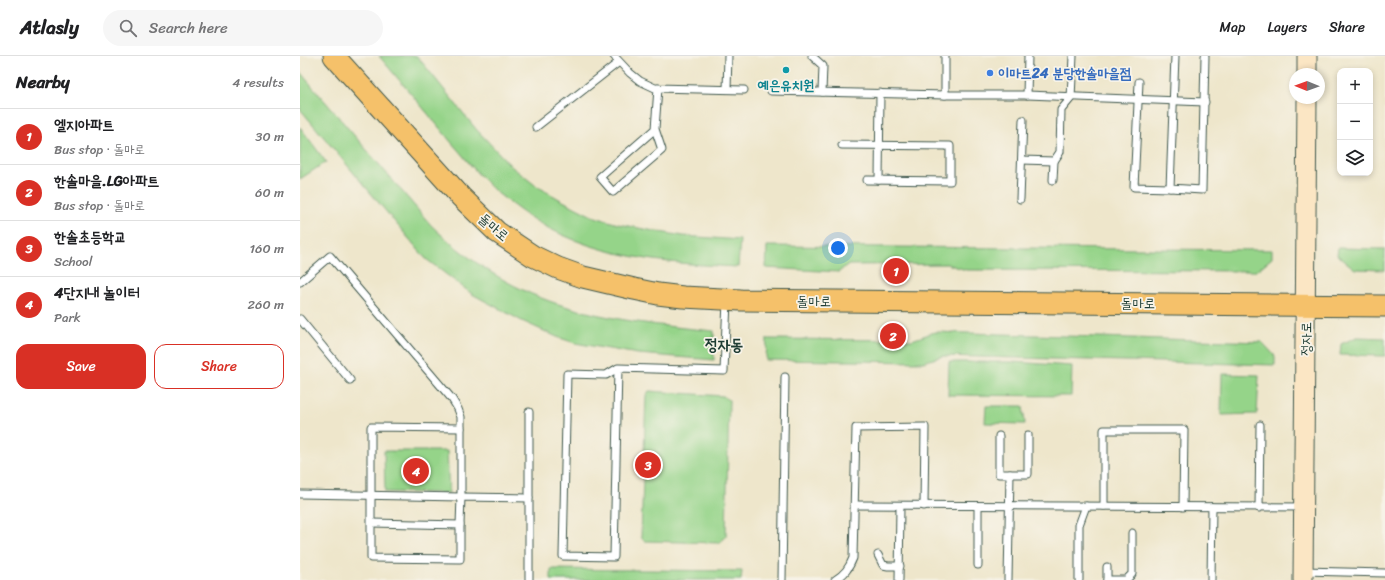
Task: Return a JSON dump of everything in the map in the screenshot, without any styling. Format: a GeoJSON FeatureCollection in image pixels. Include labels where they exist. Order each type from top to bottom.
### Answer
{"type":"FeatureCollection","features":[{"type":"Feature","properties":{"kind":"main road","name":"돌마로"},"geometry":{"type":"LineString","coordinates":[[334,56],[461,197],[498,232],[533,256],[558,268],[583,277],[634,289],[677,296],[727,299],[1385,306]]}},
{"type":"Feature","properties":{"kind":"street"},"geometry":{"type":"LineString","coordinates":[[1307,68],[1308,56]]}},
{"type":"Feature","properties":{"kind":"street","name":"정자로"},"geometry":{"type":"LineString","coordinates":[[1303,576],[1307,104]]}},
{"type":"Feature","properties":{"kind":"lane"},"geometry":{"type":"LineString","coordinates":[[727,89],[728,56]]}},
{"type":"Feature","properties":{"kind":"lane"},"geometry":{"type":"LineString","coordinates":[[812,56],[823,66],[822,92]]}},
{"type":"Feature","properties":{"kind":"lane"},"geometry":{"type":"LineString","coordinates":[[945,56],[945,95]]}},
{"type":"Feature","properties":{"kind":"lane"},"geometry":{"type":"LineString","coordinates":[[1027,95],[1028,56]]}},
{"type":"Feature","properties":{"kind":"lane"},"geometry":{"type":"LineString","coordinates":[[1053,180],[1054,161],[1060,152],[1061,110],[1071,98],[1073,56]]}},
{"type":"Feature","properties":{"kind":"lane"},"geometry":{"type":"LineString","coordinates":[[1170,188],[1175,56]]}},
{"type":"Feature","properties":{"kind":"lane"},"geometry":{"type":"LineString","coordinates":[[1139,82],[1134,187],[1202,190],[1205,56]]}},
{"type":"Feature","properties":{"kind":"lane"},"geometry":{"type":"LineString","coordinates":[[536,127],[616,59],[640,81],[655,88],[744,90]]}},
{"type":"Feature","properties":{"kind":"lane"},"geometry":{"type":"LineString","coordinates":[[655,129],[597,178],[613,192],[662,150],[655,129],[658,88]]}},
{"type":"Feature","properties":{"kind":"lane"},"geometry":{"type":"LineString","coordinates":[[771,91],[945,95],[1027,95],[1071,98],[1205,102]]}},
{"type":"Feature","properties":{"kind":"lane"},"geometry":{"type":"LineString","coordinates":[[879,180],[880,93]]}},
{"type":"Feature","properties":{"kind":"lane"},"geometry":{"type":"LineString","coordinates":[[1020,199],[1023,120]]}},
{"type":"Feature","properties":{"kind":"lane"},"geometry":{"type":"LineString","coordinates":[[842,145],[950,146],[950,181],[867,180]]}},
{"type":"Feature","properties":{"kind":"lane"},"geometry":{"type":"LineString","coordinates":[[1022,160],[1054,161]]}},
{"type":"Feature","properties":{"kind":"lane"},"geometry":{"type":"LineString","coordinates":[[300,282],[330,256],[452,399],[461,417],[461,428],[461,496],[460,559],[371,558],[371,427],[461,428]]}},
{"type":"Feature","properties":{"kind":"lane"},"geometry":{"type":"LineString","coordinates":[[618,368],[614,557],[563,556],[567,374],[606,375],[618,368],[724,371],[727,299]]}},
{"type":"Feature","properties":{"kind":"lane"},"geometry":{"type":"LineString","coordinates":[[300,319],[303,328],[350,380]]}},
{"type":"Feature","properties":{"kind":"lane"},"geometry":{"type":"LineString","coordinates":[[782,580],[785,377]]}},
{"type":"Feature","properties":{"kind":"lane"},"geometry":{"type":"LineString","coordinates":[[529,412],[529,580]]}},
{"type":"Feature","properties":{"kind":"lane"},"geometry":{"type":"LineString","coordinates":[[1259,508],[1260,425]]}},
{"type":"Feature","properties":{"kind":"lane"},"geometry":{"type":"LineString","coordinates":[[835,580],[845,573],[853,558],[856,428],[925,427],[924,506]]}},
{"type":"Feature","properties":{"kind":"lane"},"geometry":{"type":"LineString","coordinates":[[1104,506],[1104,430],[1184,430],[1183,507]]}},
{"type":"Feature","properties":{"kind":"lane"},"geometry":{"type":"LineString","coordinates":[[999,436],[999,474],[1028,474],[1028,435]]}},
{"type":"Feature","properties":{"kind":"lane"},"geometry":{"type":"LineString","coordinates":[[1008,580],[1010,474]]}},
{"type":"Feature","properties":{"kind":"lane"},"geometry":{"type":"LineString","coordinates":[[300,494],[528,498]]}},
{"type":"Feature","properties":{"kind":"lane"},"geometry":{"type":"LineString","coordinates":[[854,505],[1304,507]]}},
{"type":"Feature","properties":{"kind":"lane"},"geometry":{"type":"LineString","coordinates":[[899,580],[900,506]]}},
{"type":"Feature","properties":{"kind":"lane"},"geometry":{"type":"LineString","coordinates":[[978,506],[978,565]]}},
{"type":"Feature","properties":{"kind":"lane"},"geometry":{"type":"LineString","coordinates":[[1079,580],[1079,524],[1086,506]]}},
{"type":"Feature","properties":{"kind":"lane"},"geometry":{"type":"LineString","coordinates":[[1211,580],[1212,507]]}},
{"type":"Feature","properties":{"kind":"lane"},"geometry":{"type":"LineString","coordinates":[[372,523],[460,525]]}},
{"type":"Feature","properties":{"kind":"lane"},"geometry":{"type":"LineString","coordinates":[[1107,567],[1107,580],[1126,580],[1132,574],[1132,533]]}},
{"type":"Feature","properties":{"kind":"lane"},"geometry":{"type":"LineString","coordinates":[[878,555],[883,565],[900,566]]}},
{"type":"Feature","properties":{"kind":"lane"},"geometry":{"type":"LineString","coordinates":[[1303,576],[1384,572]]}},
{"type":"Feature","properties":{"kind":"green space"},"geometry":{"type":"Polygon","coordinates":[[[379,56],[417,56],[476,129],[512,167],[535,185],[592,216],[618,224],[683,236],[740,240],[738,267],[677,263],[618,253],[562,235],[536,221],[510,203],[484,180],[379,56]]]}},
{"type":"Feature","properties":{"kind":"green space"},"geometry":{"type":"Polygon","coordinates":[[[300,72],[430,224],[443,237],[473,260],[489,271],[523,290],[540,298],[577,310],[635,322],[714,331],[714,360],[638,354],[575,343],[557,337],[522,321],[472,294],[426,259],[300,109],[300,72]]]}},
{"type":"Feature","properties":{"kind":"green space"},"geometry":{"type":"Polygon","coordinates":[[[300,127],[326,162],[300,179],[300,127]]]}},
{"type":"Feature","properties":{"kind":"green space"},"geometry":{"type":"Polygon","coordinates":[[[767,246],[1272,250],[1272,258],[1256,271],[966,270],[947,264],[847,265],[839,272],[766,268],[767,246]]]}},
{"type":"Feature","properties":{"kind":"green space"},"geometry":{"type":"Polygon","coordinates":[[[1338,248],[1385,249],[1385,270],[1355,269],[1337,255],[1338,248]]]}},
{"type":"Feature","properties":{"kind":"green space"},"geometry":{"type":"Polygon","coordinates":[[[935,332],[1262,342],[1275,356],[1275,365],[943,356],[923,362],[766,360],[767,339],[912,340],[935,332]]]}},
{"type":"Feature","properties":{"kind":"green space"},"geometry":{"type":"Polygon","coordinates":[[[1357,337],[1385,338],[1385,356],[1340,355],[1341,344],[1357,337]]]}},
{"type":"Feature","properties":{"kind":"green space"},"geometry":{"type":"Polygon","coordinates":[[[949,362],[1013,362],[1072,366],[1071,396],[948,395],[949,362]]]}},
{"type":"Feature","properties":{"kind":"green space"},"geometry":{"type":"Polygon","coordinates":[[[1222,374],[1259,375],[1257,414],[1221,415],[1222,374]]]}},
{"type":"Feature","properties":{"kind":"green space"},"geometry":{"type":"Polygon","coordinates":[[[649,391],[723,396],[729,400],[726,537],[719,543],[644,541],[641,537],[646,395],[649,391]]]}},
{"type":"Feature","properties":{"kind":"green space"},"geometry":{"type":"Polygon","coordinates":[[[986,406],[1023,406],[1025,424],[985,423],[986,406]]]}},
{"type":"Feature","properties":{"kind":"green space"},"geometry":{"type":"Polygon","coordinates":[[[384,451],[447,451],[449,493],[385,492],[384,451]]]}},
{"type":"Feature","properties":{"kind":"green space"},"geometry":{"type":"Polygon","coordinates":[[[551,569],[742,571],[741,580],[551,580],[551,569]]]}},
{"type":"Feature","properties":{"kind":"place","name":"예은유치원"},"geometry":{"type":"Point","coordinates":[786,70]}},
{"type":"Feature","properties":{"kind":"place","name":"이마트24 분당한솔마을점"},"geometry":{"type":"Point","coordinates":[990,73]}},
{"type":"Feature","properties":{"kind":"place","name":"엘지아파트"},"geometry":{"type":"Point","coordinates":[896,271]}},
{"type":"Feature","properties":{"kind":"place","name":"한솔마을.LG아파트"},"geometry":{"type":"Point","coordinates":[893,336]}},
{"type":"Feature","properties":{"kind":"place","name":"한솔초등학교"},"geometry":{"type":"Point","coordinates":[648,465]}},
{"type":"Feature","properties":{"kind":"place","name":"4단지내 놀이터"},"geometry":{"type":"Point","coordinates":[416,471]}},
{"type":"Feature","properties":{"kind":"district","name":"정자동"},"geometry":{"type":"Point","coordinates":[724,344]}}]}
